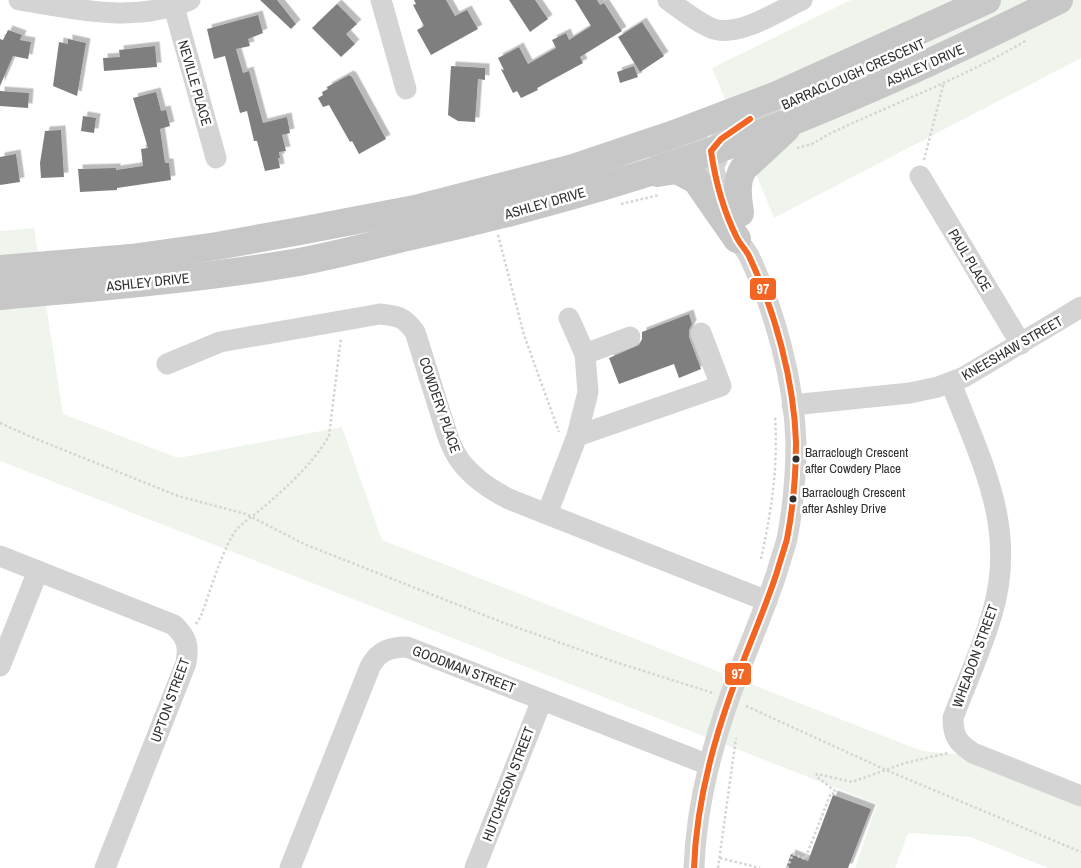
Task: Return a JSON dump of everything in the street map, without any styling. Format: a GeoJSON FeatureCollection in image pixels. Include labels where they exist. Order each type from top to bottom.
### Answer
{"type":"FeatureCollection","features":[{"type":"Feature","properties":{"kind":"main road","name":"ASHLEY DRIVE"},"geometry":{"type":"LineString","coordinates":[[3,266],[131,258],[217,246],[415,209],[574,168],[674,134],[777,95],[987,0]]}},
{"type":"Feature","properties":{"kind":"main road","name":"ASHLEY DRIVE"},"geometry":{"type":"LineString","coordinates":[[0,296],[163,281],[300,261],[493,218],[636,177],[795,121],[940,58],[1059,0]]}},
{"type":"Feature","properties":{"kind":"main road"},"geometry":{"type":"LineString","coordinates":[[742,235],[737,191],[738,177],[743,169],[795,121]]}},
{"type":"Feature","properties":{"kind":"main road"},"geometry":{"type":"LineString","coordinates":[[636,177],[677,170],[696,180],[742,235]]}},
{"type":"Feature","properties":{"kind":"street"},"geometry":{"type":"LineString","coordinates":[[19,0],[90,12],[124,14],[182,4]]}},
{"type":"Feature","properties":{"kind":"street"},"geometry":{"type":"LineString","coordinates":[[381,0],[406,89]]}},
{"type":"Feature","properties":{"kind":"street"},"geometry":{"type":"LineString","coordinates":[[668,0],[712,28],[734,30],[748,26],[802,0]]}},
{"type":"Feature","properties":{"kind":"street","name":"BARRACLOUGH CRESCENT"},"geometry":{"type":"LineString","coordinates":[[711,151],[721,139],[746,121],[972,20],[998,0]]}},
{"type":"Feature","properties":{"kind":"street","name":"NEVILLE PLACE"},"geometry":{"type":"LineString","coordinates":[[182,4],[216,158]]}},
{"type":"Feature","properties":{"kind":"street"},"geometry":{"type":"LineString","coordinates":[[415,209],[490,202],[697,142],[711,151],[726,174],[742,235],[768,303],[783,354],[796,442],[792,498],[786,540],[767,601],[729,699],[709,765],[699,812],[694,868]]}},
{"type":"Feature","properties":{"kind":"street","name":"PAUL PLACE"},"geometry":{"type":"LineString","coordinates":[[920,176],[1020,344]]}},
{"type":"Feature","properties":{"kind":"street","name":"KNEESHAW STREET"},"geometry":{"type":"LineString","coordinates":[[792,405],[910,393],[952,383],[1081,308]]}},
{"type":"Feature","properties":{"kind":"street","name":"COWDERY PLACE"},"geometry":{"type":"LineString","coordinates":[[167,364],[220,342],[380,314],[397,316],[406,320],[415,332],[454,452],[477,480],[498,494],[767,601]]}},
{"type":"Feature","properties":{"kind":"street"},"geometry":{"type":"LineString","coordinates":[[547,514],[568,437],[588,392],[585,354],[569,318]]}},
{"type":"Feature","properties":{"kind":"street"},"geometry":{"type":"LineString","coordinates":[[568,437],[720,386],[701,333]]}},
{"type":"Feature","properties":{"kind":"street"},"geometry":{"type":"LineString","coordinates":[[585,354],[630,336]]}},
{"type":"Feature","properties":{"kind":"street","name":"WHEADON STREET"},"geometry":{"type":"LineString","coordinates":[[952,383],[987,475],[997,509],[1001,544],[1000,579],[992,614],[953,718],[953,730],[962,746]]}},
{"type":"Feature","properties":{"kind":"street"},"geometry":{"type":"LineString","coordinates":[[0,556],[174,625],[182,634]]}},
{"type":"Feature","properties":{"kind":"street"},"geometry":{"type":"LineString","coordinates":[[0,666],[38,570]]}},
{"type":"Feature","properties":{"kind":"street","name":"UPTON STREET"},"geometry":{"type":"LineString","coordinates":[[106,868],[186,663],[188,651],[186,639],[182,634]]}},
{"type":"Feature","properties":{"kind":"street","name":"GOODMAN STREET"},"geometry":{"type":"LineString","coordinates":[[290,868],[373,659],[384,650],[393,647],[407,647],[709,765]]}},
{"type":"Feature","properties":{"kind":"street","name":"HUTCHESON STREET"},"geometry":{"type":"LineString","coordinates":[[475,868],[542,700]]}},
{"type":"Feature","properties":{"kind":"street"},"geometry":{"type":"LineString","coordinates":[[962,746],[973,753],[1081,796]]}},
{"type":"Feature","properties":{"kind":"path"},"geometry":{"type":"LineString","coordinates":[[792,151],[812,144],[829,134],[944,82],[920,176]]}},
{"type":"Feature","properties":{"kind":"path"},"geometry":{"type":"LineString","coordinates":[[493,218],[524,335],[557,424],[568,437]]}},
{"type":"Feature","properties":{"kind":"path"},"geometry":{"type":"LineString","coordinates":[[182,634],[194,628],[201,616],[229,543],[237,529],[294,478],[321,449],[329,436],[332,428],[341,340],[341,328],[338,321]]}},
{"type":"Feature","properties":{"kind":"path"},"geometry":{"type":"LineString","coordinates":[[0,423],[158,489],[252,517],[304,544],[504,623],[612,662],[712,692]]}},
{"type":"Feature","properties":{"kind":"path"},"geometry":{"type":"LineString","coordinates":[[743,714],[746,706],[886,770],[1081,852]]}},
{"type":"Feature","properties":{"kind":"path"},"geometry":{"type":"LineString","coordinates":[[718,868],[737,736]]}},
{"type":"Feature","properties":{"kind":"path"},"geometry":{"type":"LineString","coordinates":[[787,868],[793,854],[805,859],[831,793],[834,794],[835,792],[816,776],[817,774],[852,782],[905,763],[956,751],[962,746]]}},
{"type":"Feature","properties":{"kind":"path"},"geometry":{"type":"LineString","coordinates":[[720,858],[760,868]]}},
{"type":"Feature","properties":{"kind":"shaded area"},"geometry":{"type":"Polygon","coordinates":[[[851,0],[1081,0],[1081,58],[774,218],[712,68],[851,0]]]}},
{"type":"Feature","properties":{"kind":"shaded area"},"geometry":{"type":"Polygon","coordinates":[[[34,228],[63,414],[178,458],[342,427],[382,540],[922,751],[963,755],[1081,796],[1081,868],[1048,868],[971,837],[908,833],[895,868],[855,868],[877,804],[0,461],[0,231],[34,228]]]}},
{"type":"Feature","properties":{"kind":"building"},"geometry":{"type":"Polygon","coordinates":[[[260,0],[277,0],[296,24],[291,29],[260,0]]]}},
{"type":"Feature","properties":{"kind":"building"},"geometry":{"type":"Polygon","coordinates":[[[414,0],[446,0],[455,16],[467,10],[478,29],[431,55],[417,30],[424,26],[413,5],[416,4],[414,0]]]}},
{"type":"Feature","properties":{"kind":"building"},"geometry":{"type":"Polygon","coordinates":[[[509,0],[535,0],[548,19],[530,32],[509,0]]]}},
{"type":"Feature","properties":{"kind":"building"},"geometry":{"type":"Polygon","coordinates":[[[575,0],[597,0],[600,5],[604,3],[622,31],[580,57],[583,63],[521,98],[517,91],[513,93],[501,69],[504,70],[498,58],[519,47],[528,64],[556,48],[552,40],[566,33],[569,40],[591,26],[575,0]]]}},
{"type":"Feature","properties":{"kind":"building"},"geometry":{"type":"Polygon","coordinates":[[[337,4],[357,24],[346,34],[355,44],[341,57],[312,28],[337,4]]]}},
{"type":"Feature","properties":{"kind":"building"},"geometry":{"type":"Polygon","coordinates":[[[258,15],[263,33],[248,39],[250,46],[236,49],[243,73],[249,71],[263,123],[287,117],[290,133],[282,135],[286,151],[279,152],[280,168],[265,171],[257,141],[254,141],[247,111],[240,113],[225,56],[214,59],[207,29],[258,15]]]}},
{"type":"Feature","properties":{"kind":"building"},"geometry":{"type":"Polygon","coordinates":[[[642,22],[664,56],[640,72],[618,37],[642,22]]]}},
{"type":"Feature","properties":{"kind":"building"},"geometry":{"type":"Polygon","coordinates":[[[8,30],[22,35],[20,40],[31,42],[28,59],[13,56],[0,86],[0,39],[3,40],[8,30]]]}},
{"type":"Feature","properties":{"kind":"building"},"geometry":{"type":"Polygon","coordinates":[[[68,39],[86,43],[77,96],[53,86],[59,42],[68,44],[68,39]]]}},
{"type":"Feature","properties":{"kind":"building"},"geometry":{"type":"Polygon","coordinates":[[[155,46],[157,67],[104,71],[103,58],[120,57],[119,50],[155,46]]]}},
{"type":"Feature","properties":{"kind":"building"},"geometry":{"type":"Polygon","coordinates":[[[451,66],[485,68],[485,80],[478,79],[475,122],[458,121],[448,115],[451,66]]]}},
{"type":"Feature","properties":{"kind":"building"},"geometry":{"type":"Polygon","coordinates":[[[634,66],[638,77],[620,83],[617,72],[634,66]]]}},
{"type":"Feature","properties":{"kind":"building"},"geometry":{"type":"Polygon","coordinates":[[[349,75],[352,77],[386,139],[359,154],[329,105],[323,107],[318,98],[323,95],[322,92],[328,89],[327,87],[349,75]]]}},
{"type":"Feature","properties":{"kind":"building"},"geometry":{"type":"Polygon","coordinates":[[[0,91],[29,93],[28,108],[0,106],[0,91]]]}},
{"type":"Feature","properties":{"kind":"building"},"geometry":{"type":"Polygon","coordinates":[[[156,92],[161,111],[166,110],[170,126],[160,129],[165,163],[169,163],[171,180],[117,188],[117,190],[80,192],[78,169],[116,168],[116,170],[143,166],[141,149],[148,148],[133,98],[156,92]]]}},
{"type":"Feature","properties":{"kind":"building"},"geometry":{"type":"Polygon","coordinates":[[[83,116],[96,118],[94,133],[81,131],[83,116]]]}},
{"type":"Feature","properties":{"kind":"building"},"geometry":{"type":"Polygon","coordinates":[[[61,130],[64,177],[41,178],[40,163],[45,131],[61,130]]]}},
{"type":"Feature","properties":{"kind":"building"},"geometry":{"type":"Polygon","coordinates":[[[16,154],[20,182],[0,185],[0,157],[16,154]]]}},
{"type":"Feature","properties":{"kind":"building"},"geometry":{"type":"Polygon","coordinates":[[[689,314],[692,324],[689,330],[689,337],[701,369],[679,378],[674,364],[619,384],[609,358],[639,345],[642,339],[642,332],[689,314]]]}},
{"type":"Feature","properties":{"kind":"building"},"geometry":{"type":"Polygon","coordinates":[[[833,795],[871,809],[848,868],[786,868],[791,854],[808,861],[833,795]]]}},
{"type":"Feature","properties":{"kind":"transit line","name":"97"},"geometry":{"type":"LineString","coordinates":[[694,868],[701,803],[710,761],[729,699],[772,588],[786,543],[795,479],[796,442],[791,395],[775,323],[749,256],[737,238],[728,217],[715,173],[711,151],[721,139],[750,119]]}},
{"type":"Feature","properties":{"kind":"place","name":"Barraclough Crescent after Cowdery Place"},"geometry":{"type":"Point","coordinates":[796,459]}},
{"type":"Feature","properties":{"kind":"place","name":"Barraclough Crescent after Ashley Drive"},"geometry":{"type":"Point","coordinates":[793,499]}}]}
